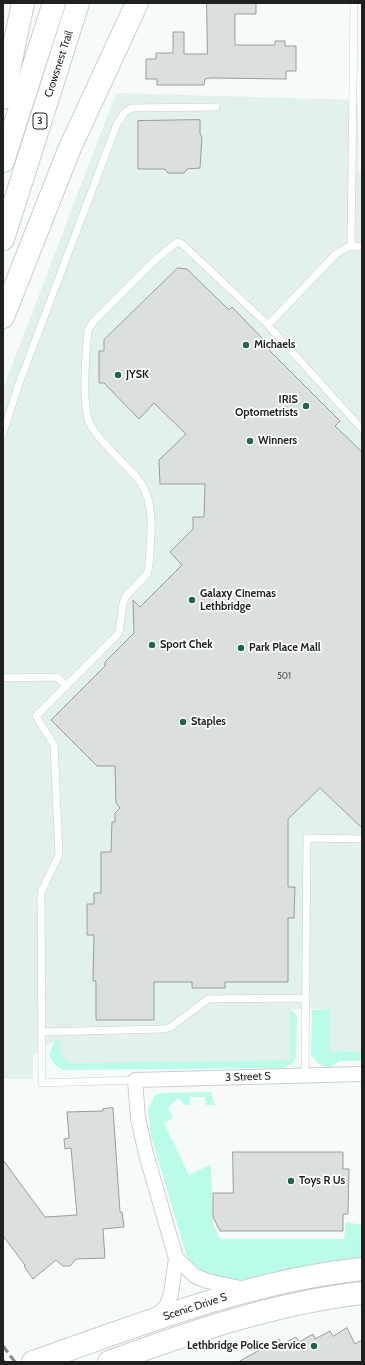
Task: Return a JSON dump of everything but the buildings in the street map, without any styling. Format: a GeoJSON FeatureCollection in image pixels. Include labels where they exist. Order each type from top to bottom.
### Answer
{"type":"FeatureCollection","features":[{"type":"Feature","properties":{"kind":"main road"},"geometry":{"type":"LineString","coordinates":[[3,98],[23,3]]}},
{"type":"Feature","properties":{"kind":"main road","name":"3"},"geometry":{"type":"LineString","coordinates":[[3,161],[54,3]]}},
{"type":"Feature","properties":{"kind":"main road","name":"Crowsnest Trail"},"geometry":{"type":"LineString","coordinates":[[3,239],[78,3]]}},
{"type":"Feature","properties":{"kind":"main road"},"geometry":{"type":"LineString","coordinates":[[3,317],[69,150],[137,3]]}},
{"type":"Feature","properties":{"kind":"main road","name":"Scenic Drive S"},"geometry":{"type":"LineString","coordinates":[[33,1362],[204,1303],[293,1280],[362,1269]]}},
{"type":"Feature","properties":{"kind":"main road"},"geometry":{"type":"LineString","coordinates":[[109,1362],[202,1330],[293,1304],[362,1293]]}},
{"type":"Feature","properties":{"kind":"street","name":"3 Street S"},"geometry":{"type":"LineString","coordinates":[[135,1080],[362,1074]]}},
{"type":"Feature","properties":{"kind":"street"},"geometry":{"type":"LineString","coordinates":[[135,1080],[138,1118],[146,1154],[176,1258],[171,1294],[166,1307],[149,1322]]}},
{"type":"Feature","properties":{"kind":"street"},"geometry":{"type":"LineString","coordinates":[[176,1258],[195,1276],[208,1281],[250,1291]]}},
{"type":"Feature","properties":{"kind":"lane"},"geometry":{"type":"LineString","coordinates":[[351,246],[354,3]]}},
{"type":"Feature","properties":{"kind":"lane"},"geometry":{"type":"LineString","coordinates":[[3,433],[29,356],[117,124],[122,115],[132,108],[216,107]]}},
{"type":"Feature","properties":{"kind":"lane"},"geometry":{"type":"LineString","coordinates":[[135,1080],[42,1083],[41,892],[59,854],[54,744],[36,716],[119,633],[123,603],[126,596],[147,574],[149,566],[150,512],[146,493],[133,473],[98,437],[90,424],[86,409],[88,330],[94,321],[121,293],[154,261],[177,242],[188,248],[268,325],[362,429]]}},
{"type":"Feature","properties":{"kind":"lane"},"geometry":{"type":"LineString","coordinates":[[268,325],[341,249],[351,246],[362,246]]}},
{"type":"Feature","properties":{"kind":"lane"},"geometry":{"type":"LineString","coordinates":[[3,678],[57,677],[66,686]]}},
{"type":"Feature","properties":{"kind":"lane"},"geometry":{"type":"LineString","coordinates":[[306,1076],[307,838],[362,839]]}},
{"type":"Feature","properties":{"kind":"lane"},"geometry":{"type":"LineString","coordinates":[[41,1032],[164,1029],[171,1027],[208,999],[306,998]]}},
{"type":"Feature","properties":{"kind":"shaded area"},"geometry":{"type":"Polygon","coordinates":[[[116,93],[358,100],[359,173],[362,173],[362,1052],[330,1051],[330,1009],[291,1009],[290,1060],[69,1063],[60,1054],[60,1040],[55,1040],[33,1056],[33,1079],[3,1079],[3,389],[116,93]]]}},
{"type":"Feature","properties":{"kind":"green space"},"geometry":{"type":"Polygon","coordinates":[[[290,1009],[297,1016],[296,1057],[293,1063],[284,1068],[62,1070],[54,1064],[49,1055],[55,1040],[60,1040],[60,1053],[69,1063],[290,1060],[290,1009]]]}},
{"type":"Feature","properties":{"kind":"green space"},"geometry":{"type":"Polygon","coordinates":[[[330,1009],[330,1051],[362,1052],[362,1061],[340,1061],[330,1067],[320,1065],[311,1055],[312,1010],[330,1009]]]}},
{"type":"Feature","properties":{"kind":"green space"},"geometry":{"type":"Polygon","coordinates":[[[211,1092],[215,1105],[206,1105],[205,1097],[190,1097],[190,1105],[185,1105],[178,1098],[168,1108],[173,1118],[164,1123],[189,1175],[211,1164],[213,1224],[220,1239],[344,1239],[346,1222],[362,1225],[362,1263],[252,1280],[237,1280],[223,1279],[209,1275],[197,1268],[187,1257],[151,1136],[148,1109],[155,1095],[162,1093],[211,1092]]]}},
{"type":"Feature","properties":{"kind":"railway"},"geometry":{"type":"LineString","coordinates":[[3,1346],[15,1362]]}},
{"type":"Feature","properties":{"kind":"place","name":"Michaels"},"geometry":{"type":"Point","coordinates":[246,345]}},
{"type":"Feature","properties":{"kind":"place","name":"JYSK"},"geometry":{"type":"Point","coordinates":[118,375]}},
{"type":"Feature","properties":{"kind":"place","name":"IRIS Optometrists"},"geometry":{"type":"Point","coordinates":[306,406]}},
{"type":"Feature","properties":{"kind":"place","name":"Winners"},"geometry":{"type":"Point","coordinates":[250,441]}},
{"type":"Feature","properties":{"kind":"place","name":"Galaxy Cinemas Lethbridge"},"geometry":{"type":"Point","coordinates":[192,600]}},
{"type":"Feature","properties":{"kind":"place","name":"Sport Chek"},"geometry":{"type":"Point","coordinates":[152,645]}},
{"type":"Feature","properties":{"kind":"place","name":"Park Place Mall"},"geometry":{"type":"Point","coordinates":[241,648]}},
{"type":"Feature","properties":{"kind":"place","name":"Staples"},"geometry":{"type":"Point","coordinates":[183,722]}},
{"type":"Feature","properties":{"kind":"place","name":"Toys R Us"},"geometry":{"type":"Point","coordinates":[291,1181]}},
{"type":"Feature","properties":{"kind":"place","name":"Lethbridge Police Service"},"geometry":{"type":"Point","coordinates":[314,1346]}}]}
